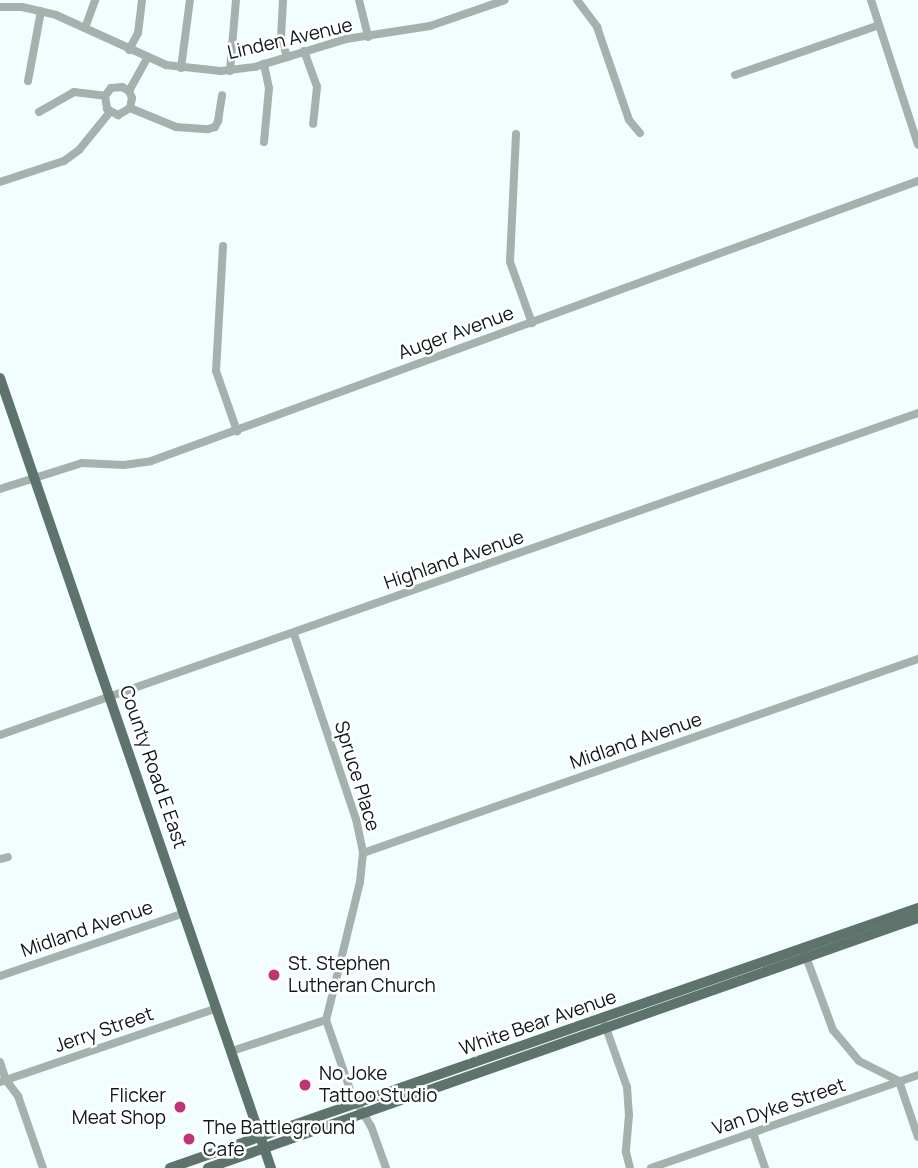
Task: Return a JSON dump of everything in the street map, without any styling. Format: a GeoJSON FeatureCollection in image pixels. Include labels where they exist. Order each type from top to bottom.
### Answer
{"type":"FeatureCollection","features":[{"type":"Feature","properties":{"kind":"main road","name":"County Road E East"},"geometry":{"type":"LineString","coordinates":[[0,378],[271,1168]]}},
{"type":"Feature","properties":{"kind":"main road","name":"White Bear Avenue"},"geometry":{"type":"LineString","coordinates":[[805,953],[918,908]]}},
{"type":"Feature","properties":{"kind":"main road","name":"White Bear Avenue"},"geometry":{"type":"LineString","coordinates":[[208,1168],[265,1149],[360,1109],[604,1023],[805,953],[918,918]]}},
{"type":"Feature","properties":{"kind":"main road","name":"White Bear Avenue"},"geometry":{"type":"LineString","coordinates":[[170,1168],[261,1137],[360,1109]]}},
{"type":"Feature","properties":{"kind":"street"},"geometry":{"type":"LineString","coordinates":[[85,28],[95,0]]}},
{"type":"Feature","properties":{"kind":"street"},"geometry":{"type":"LineString","coordinates":[[129,50],[138,33],[142,0]]}},
{"type":"Feature","properties":{"kind":"street"},"geometry":{"type":"LineString","coordinates":[[181,68],[190,0]]}},
{"type":"Feature","properties":{"kind":"street"},"geometry":{"type":"LineString","coordinates":[[230,71],[236,0]]}},
{"type":"Feature","properties":{"kind":"street"},"geometry":{"type":"LineString","coordinates":[[283,0],[281,37],[288,57]]}},
{"type":"Feature","properties":{"kind":"street"},"geometry":{"type":"LineString","coordinates":[[359,0],[368,37]]}},
{"type":"Feature","properties":{"kind":"street"},"geometry":{"type":"LineString","coordinates":[[479,0],[482,10]]}},
{"type":"Feature","properties":{"kind":"street","name":"Linden Avenue"},"geometry":{"type":"LineString","coordinates":[[0,7],[41,11],[85,28],[147,59],[181,68],[230,71],[264,64],[304,51],[430,26],[505,0]]}},
{"type":"Feature","properties":{"kind":"street"},"geometry":{"type":"LineString","coordinates":[[577,0],[597,27],[629,120],[640,134]]}},
{"type":"Feature","properties":{"kind":"street"},"geometry":{"type":"LineString","coordinates":[[871,0],[918,145]]}},
{"type":"Feature","properties":{"kind":"street"},"geometry":{"type":"LineString","coordinates":[[28,81],[41,11]]}},
{"type":"Feature","properties":{"kind":"street"},"geometry":{"type":"LineString","coordinates":[[735,75],[879,25]]}},
{"type":"Feature","properties":{"kind":"street"},"geometry":{"type":"LineString","coordinates":[[304,51],[317,87],[313,124]]}},
{"type":"Feature","properties":{"kind":"street"},"geometry":{"type":"LineString","coordinates":[[129,91],[147,59]]}},
{"type":"Feature","properties":{"kind":"street"},"geometry":{"type":"LineString","coordinates":[[264,64],[269,88],[264,142]]}},
{"type":"Feature","properties":{"kind":"street"},"geometry":{"type":"LineString","coordinates":[[39,112],[74,92],[105,96],[117,86],[129,91],[132,98],[130,108],[121,114],[110,112],[105,106],[105,96]]}},
{"type":"Feature","properties":{"kind":"street"},"geometry":{"type":"LineString","coordinates":[[130,108],[176,127],[208,129],[215,127],[218,121],[222,95]]}},
{"type":"Feature","properties":{"kind":"street"},"geometry":{"type":"LineString","coordinates":[[0,182],[64,161],[79,150],[110,112]]}},
{"type":"Feature","properties":{"kind":"street"},"geometry":{"type":"LineString","coordinates":[[516,134],[510,262],[532,323]]}},
{"type":"Feature","properties":{"kind":"street","name":"Auger Avenue"},"geometry":{"type":"LineString","coordinates":[[0,489],[82,463],[124,466],[151,461],[918,181]]}},
{"type":"Feature","properties":{"kind":"street"},"geometry":{"type":"LineString","coordinates":[[223,246],[216,371],[237,431]]}},
{"type":"Feature","properties":{"kind":"street","name":"Highland Avenue"},"geometry":{"type":"LineString","coordinates":[[0,736],[918,413]]}},
{"type":"Feature","properties":{"kind":"street","name":"Spruce Place"},"geometry":{"type":"LineString","coordinates":[[294,634],[356,819],[363,853],[360,882],[326,1020]]}},
{"type":"Feature","properties":{"kind":"street","name":"Midland Avenue"},"geometry":{"type":"LineString","coordinates":[[363,853],[918,659]]}},
{"type":"Feature","properties":{"kind":"street","name":"Midland Avenue"},"geometry":{"type":"LineString","coordinates":[[0,976],[184,912]]}},
{"type":"Feature","properties":{"kind":"street"},"geometry":{"type":"LineString","coordinates":[[805,953],[827,1019],[840,1041],[871,1069],[899,1081],[918,1137]]}},
{"type":"Feature","properties":{"kind":"street","name":"Jerry Street"},"geometry":{"type":"LineString","coordinates":[[3,1081],[217,1009]]}},
{"type":"Feature","properties":{"kind":"street"},"geometry":{"type":"LineString","coordinates":[[232,1051],[326,1020],[386,1168]]}},
{"type":"Feature","properties":{"kind":"street"},"geometry":{"type":"LineString","coordinates":[[604,1023],[627,1087],[629,1115],[626,1152],[631,1168]]}},
{"type":"Feature","properties":{"kind":"street"},"geometry":{"type":"LineString","coordinates":[[0,1062],[3,1081],[18,1096],[43,1168]]}},
{"type":"Feature","properties":{"kind":"street","name":"Van Dyke Street"},"geometry":{"type":"LineString","coordinates":[[651,1168],[918,1075]]}},
{"type":"Feature","properties":{"kind":"street"},"geometry":{"type":"LineString","coordinates":[[753,1133],[765,1168]]}},
{"type":"Feature","properties":{"kind":"place","name":"St. Stephen Lutheran Church"},"geometry":{"type":"Point","coordinates":[274,975]}},
{"type":"Feature","properties":{"kind":"place","name":"No Joke Tattoo Studio"},"geometry":{"type":"Point","coordinates":[305,1085]}},
{"type":"Feature","properties":{"kind":"place","name":"Flicker Meat Shop"},"geometry":{"type":"Point","coordinates":[180,1107]}},
{"type":"Feature","properties":{"kind":"place","name":"The Battleground Cafe"},"geometry":{"type":"Point","coordinates":[189,1139]}}]}
